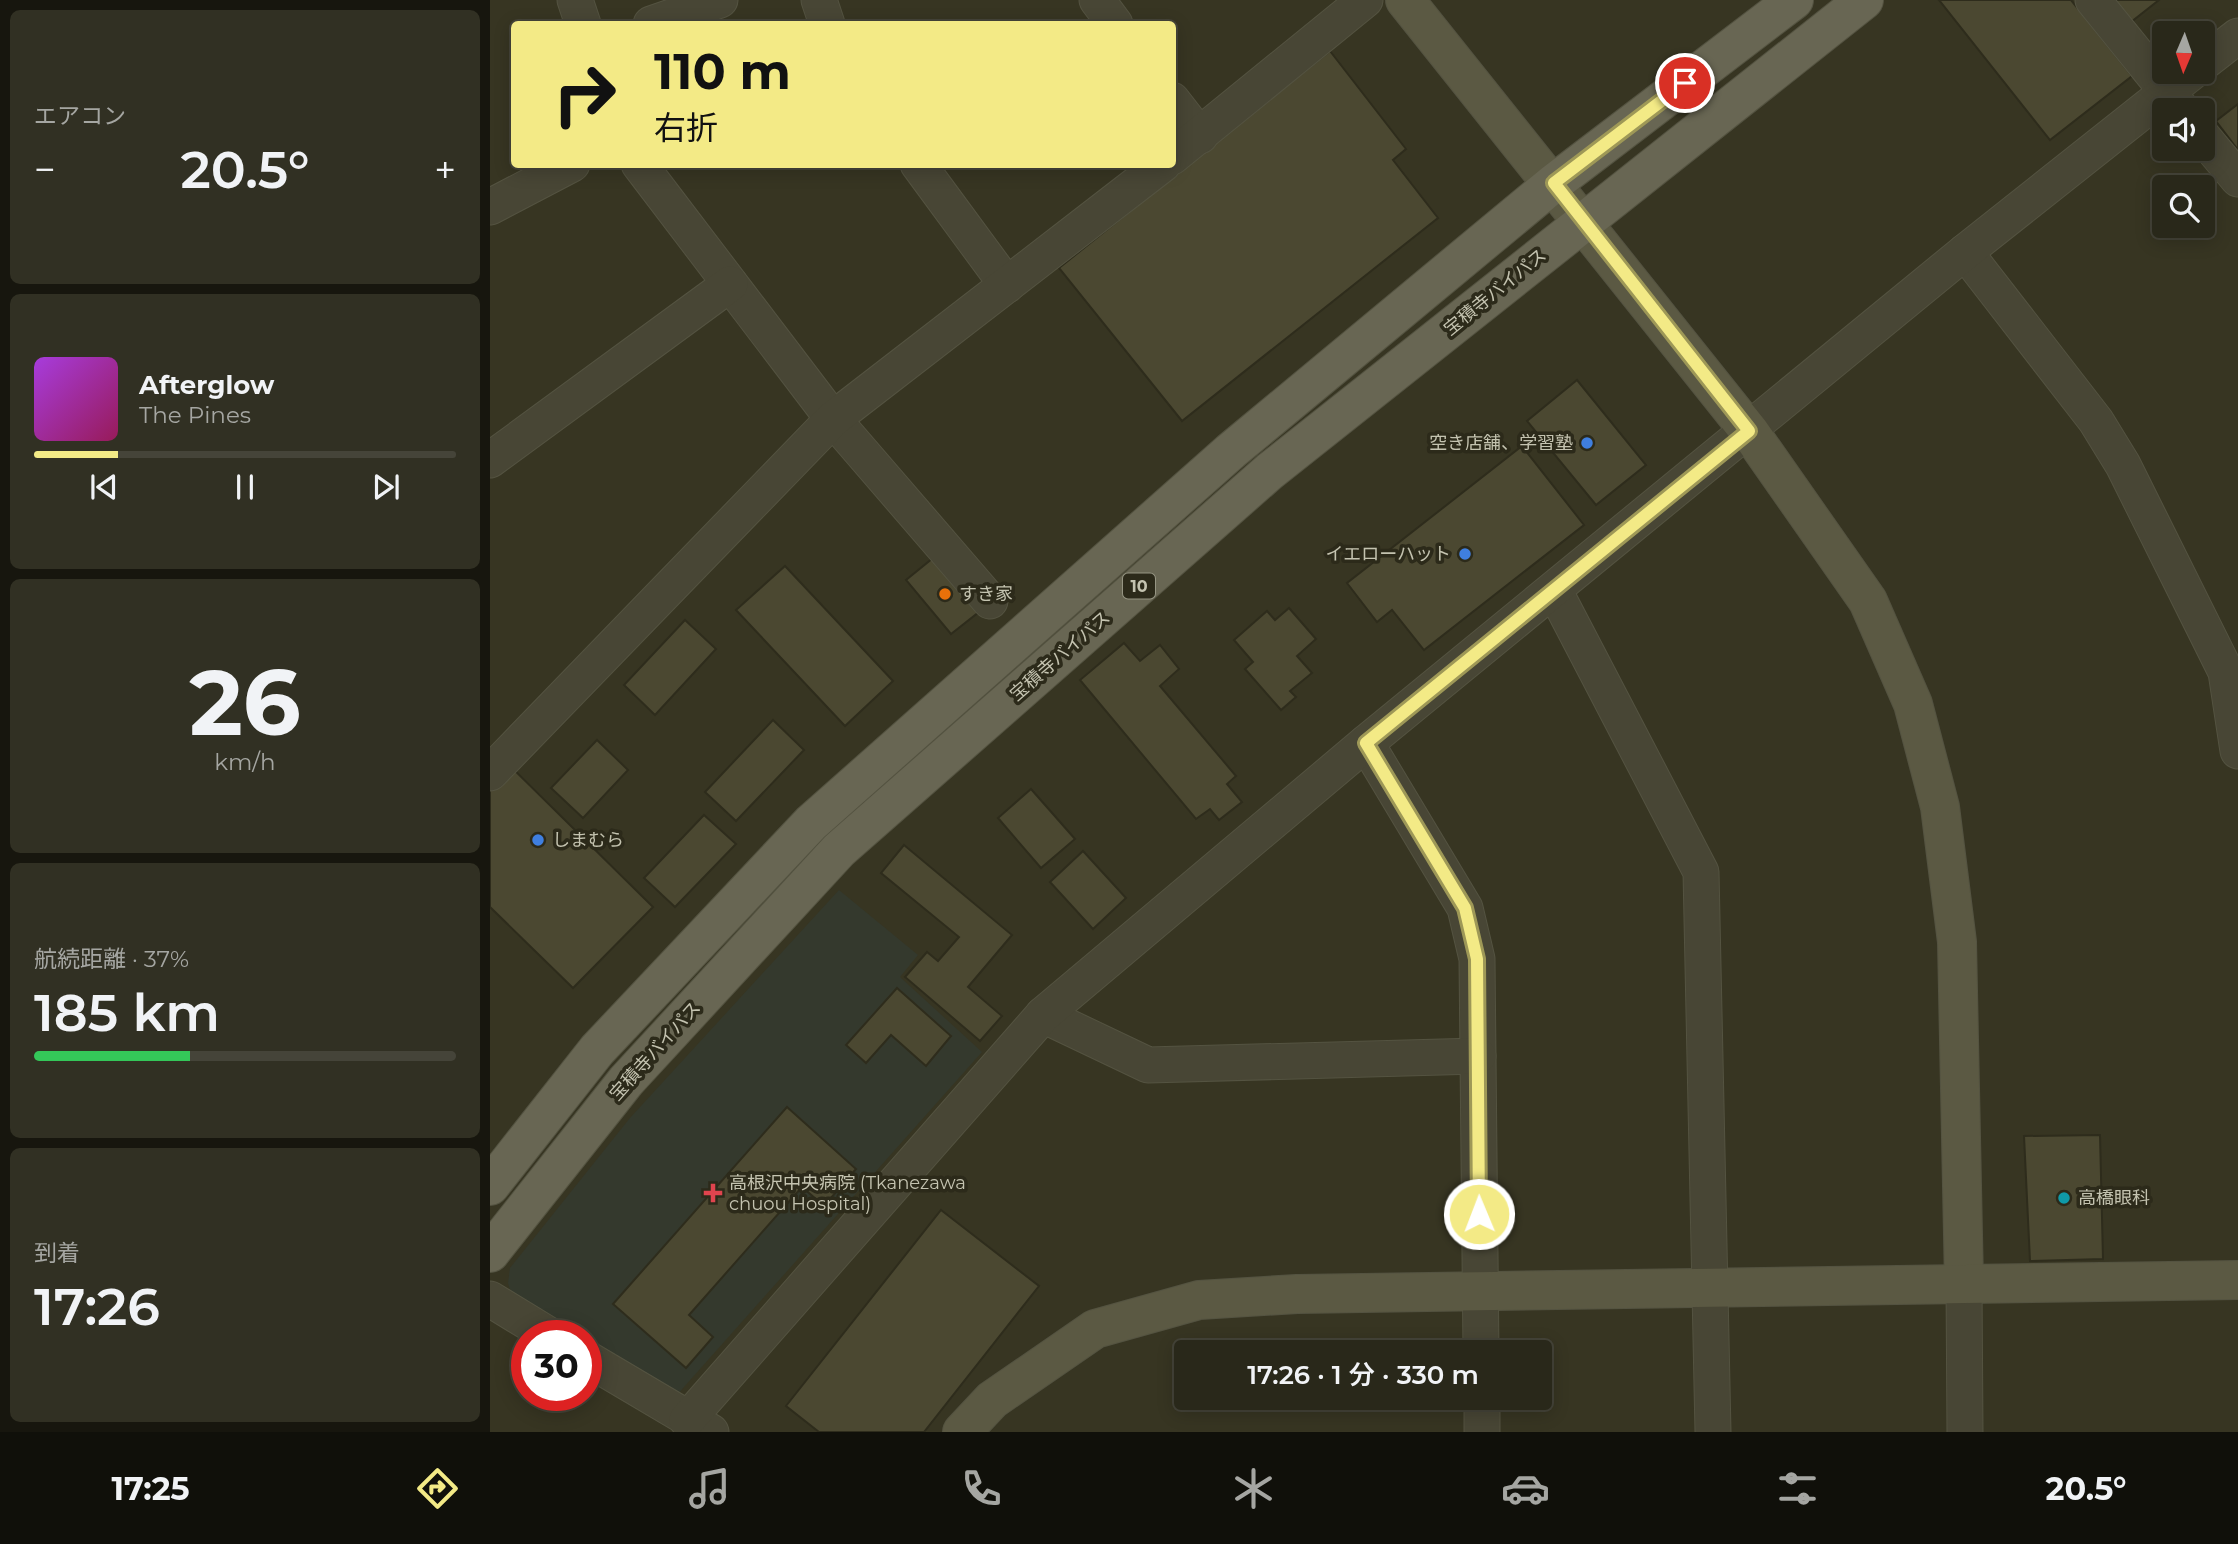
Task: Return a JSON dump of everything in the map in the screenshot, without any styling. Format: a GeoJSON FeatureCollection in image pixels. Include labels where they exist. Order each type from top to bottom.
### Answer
{"type":"FeatureCollection","features":[{"type":"Feature","properties":{"kind":"main road","name":"10"},"geometry":{"type":"LineString","coordinates":[[490,1186],[597,1050],[811,823],[1231,451],[1554,183],[1794,0]]}},
{"type":"Feature","properties":{"kind":"main road","name":"宝積寺バイパス"},"geometry":{"type":"LineString","coordinates":[[490,1253],[626,1081],[839,850],[1270,471],[1864,0]]}},
{"type":"Feature","properties":{"kind":"street"},"geometry":{"type":"LineString","coordinates":[[575,0],[582,21]]}},
{"type":"Feature","properties":{"kind":"street"},"geometry":{"type":"LineString","coordinates":[[660,21],[720,0]]}},
{"type":"Feature","properties":{"kind":"street"},"geometry":{"type":"LineString","coordinates":[[819,0],[826,21]]}},
{"type":"Feature","properties":{"kind":"street"},"geometry":{"type":"LineString","coordinates":[[1097,0],[1113,21]]}},
{"type":"Feature","properties":{"kind":"street"},"geometry":{"type":"LineString","coordinates":[[1176,154],[1365,0]]}},
{"type":"Feature","properties":{"kind":"street"},"geometry":{"type":"LineString","coordinates":[[1405,0],[1554,183],[1749,431],[1868,601],[1913,704],[1940,807],[1956,942],[1965,1432]]}},
{"type":"Feature","properties":{"kind":"street"},"geometry":{"type":"LineString","coordinates":[[602,1368],[699,1426],[1042,1016],[1366,743],[1965,252],[2180,91],[2093,0]]}},
{"type":"Feature","properties":{"kind":"street"},"geometry":{"type":"LineString","coordinates":[[2216,53],[2238,36]]}},
{"type":"Feature","properties":{"kind":"street"},"geometry":{"type":"LineString","coordinates":[[1176,105],[1200,136]]}},
{"type":"Feature","properties":{"kind":"street"},"geometry":{"type":"LineString","coordinates":[[2215,151],[2238,179]]}},
{"type":"Feature","properties":{"kind":"street"},"geometry":{"type":"LineString","coordinates":[[490,207],[564,168]]}},
{"type":"Feature","properties":{"kind":"street"},"geometry":{"type":"LineString","coordinates":[[642,168],[833,419],[990,601]]}},
{"type":"Feature","properties":{"kind":"street"},"geometry":{"type":"LineString","coordinates":[[921,168],[1007,285]]}},
{"type":"Feature","properties":{"kind":"street"},"geometry":{"type":"LineString","coordinates":[[490,774],[833,419],[1158,168]]}},
{"type":"Feature","properties":{"kind":"street"},"geometry":{"type":"LineString","coordinates":[[1965,252],[2096,421],[2123,465],[2232,671],[2238,751]]}},
{"type":"Feature","properties":{"kind":"street"},"geometry":{"type":"LineString","coordinates":[[490,460],[730,284]]}},
{"type":"Feature","properties":{"kind":"street"},"geometry":{"type":"LineString","coordinates":[[1554,590],[1701,872],[1713,1432]]}},
{"type":"Feature","properties":{"kind":"street"},"geometry":{"type":"LineString","coordinates":[[1366,743],[1465,908],[1477,959],[1481,1340]]}},
{"type":"Feature","properties":{"kind":"street"},"geometry":{"type":"LineString","coordinates":[[1042,1016],[1148,1065],[1478,1056]]}},
{"type":"Feature","properties":{"kind":"street"},"geometry":{"type":"LineString","coordinates":[[962,1432],[992,1400],[1095,1329],[1199,1300],[1297,1294],[2238,1279]]}},
{"type":"Feature","properties":{"kind":"street"},"geometry":{"type":"LineString","coordinates":[[490,1299],[524,1320]]}},
{"type":"Feature","properties":{"kind":"street"},"geometry":{"type":"LineString","coordinates":[[1482,1410],[1482,1432]]}},
{"type":"Feature","properties":{"kind":"shaded area","name":"高根沢中央病院 (Tkanezawa chuou Hospital)"},"geometry":{"type":"Polygon","coordinates":[[[839,890],[918,955],[900,977],[982,1052],[676,1396],[602,1352],[602,1320],[549,1320],[513,1299],[508,1283],[510,1268],[630,1118],[839,890]]]}},
{"type":"Feature","properties":{"kind":"building"},"geometry":{"type":"Polygon","coordinates":[[[1939,0],[2071,0],[2132,76],[2050,140],[1939,0]]]}},
{"type":"Feature","properties":{"kind":"building"},"geometry":{"type":"Polygon","coordinates":[[[2113,0],[2159,0],[2131,22],[2113,0]]]}},
{"type":"Feature","properties":{"kind":"building"},"geometry":{"type":"Polygon","coordinates":[[[1330,51],[1406,149],[1393,160],[1438,218],[1182,421],[1059,268],[1330,51]]]}},
{"type":"Feature","properties":{"kind":"building"},"geometry":{"type":"Polygon","coordinates":[[[2238,104],[2238,150],[2216,121],[2238,104]]]}},
{"type":"Feature","properties":{"kind":"building","name":"空き店舗、学習塾"},"geometry":{"type":"Polygon","coordinates":[[[1577,380],[1646,465],[1596,505],[1527,421],[1577,380]]]}},
{"type":"Feature","properties":{"kind":"building","name":"イエローハット"},"geometry":{"type":"Polygon","coordinates":[[[1522,446],[1584,525],[1424,650],[1392,610],[1377,622],[1347,583],[1522,446]]]}},
{"type":"Feature","properties":{"kind":"building","name":"すき家"},"geometry":{"type":"Polygon","coordinates":[[[938,554],[984,608],[951,634],[906,580],[938,554]]]}},
{"type":"Feature","properties":{"kind":"building"},"geometry":{"type":"Polygon","coordinates":[[[785,566],[893,681],[845,726],[736,610],[785,566]]]}},
{"type":"Feature","properties":{"kind":"building"},"geometry":{"type":"Polygon","coordinates":[[[1289,608],[1316,639],[1297,656],[1312,673],[1290,691],[1296,697],[1281,710],[1245,669],[1253,662],[1234,640],[1267,611],[1275,620],[1289,608]]]}},
{"type":"Feature","properties":{"kind":"building"},"geometry":{"type":"Polygon","coordinates":[[[685,620],[716,649],[655,715],[624,685],[685,620]]]}},
{"type":"Feature","properties":{"kind":"building"},"geometry":{"type":"Polygon","coordinates":[[[1124,643],[1140,661],[1160,645],[1179,669],[1160,686],[1236,776],[1227,784],[1242,802],[1219,820],[1210,809],[1196,819],[1080,680],[1124,643]]]}},
{"type":"Feature","properties":{"kind":"building"},"geometry":{"type":"Polygon","coordinates":[[[773,720],[804,750],[736,821],[705,792],[773,720]]]}},
{"type":"Feature","properties":{"kind":"building"},"geometry":{"type":"Polygon","coordinates":[[[597,740],[628,770],[583,818],[551,788],[597,740]]]}},
{"type":"Feature","properties":{"kind":"building","name":"しまむら"},"geometry":{"type":"Polygon","coordinates":[[[504,760],[653,907],[573,988],[490,907],[490,773],[504,760]]]}},
{"type":"Feature","properties":{"kind":"building"},"geometry":{"type":"Polygon","coordinates":[[[1031,789],[1075,839],[1041,868],[998,818],[1031,789]]]}},
{"type":"Feature","properties":{"kind":"building"},"geometry":{"type":"Polygon","coordinates":[[[704,815],[736,844],[675,907],[644,878],[704,815]]]}},
{"type":"Feature","properties":{"kind":"building"},"geometry":{"type":"Polygon","coordinates":[[[904,845],[1012,935],[968,987],[1002,1016],[980,1041],[905,977],[927,952],[938,961],[959,937],[881,873],[904,845]]]}},
{"type":"Feature","properties":{"kind":"building"},"geometry":{"type":"Polygon","coordinates":[[[1083,851],[1126,898],[1093,929],[1050,882],[1083,851]]]}},
{"type":"Feature","properties":{"kind":"building"},"geometry":{"type":"Polygon","coordinates":[[[897,988],[951,1036],[926,1066],[891,1035],[866,1063],[846,1045],[897,988]]]}},
{"type":"Feature","properties":{"kind":"building"},"geometry":{"type":"Polygon","coordinates":[[[787,1107],[856,1169],[824,1206],[802,1187],[689,1315],[713,1337],[686,1368],[613,1304],[787,1107]]]}},
{"type":"Feature","properties":{"kind":"building","name":"高橋眼科"},"geometry":{"type":"Polygon","coordinates":[[[2100,1135],[2103,1259],[2030,1261],[2024,1136],[2100,1135]]]}},
{"type":"Feature","properties":{"kind":"building"},"geometry":{"type":"Polygon","coordinates":[[[941,1210],[1039,1286],[924,1432],[819,1432],[786,1406],[941,1210]]]}},
{"type":"Feature","properties":{"kind":"place","name":"空き店舗、学習塾"},"geometry":{"type":"Point","coordinates":[1587,443]}},
{"type":"Feature","properties":{"kind":"place","name":"イエローハット"},"geometry":{"type":"Point","coordinates":[1465,554]}},
{"type":"Feature","properties":{"kind":"place","name":"すき家"},"geometry":{"type":"Point","coordinates":[945,594]}},
{"type":"Feature","properties":{"kind":"place","name":"しまむら"},"geometry":{"type":"Point","coordinates":[538,840]}},
{"type":"Feature","properties":{"kind":"place","name":"高根沢中央病院 (Tkanezawa chuou Hospital)"},"geometry":{"type":"Point","coordinates":[713,1193]}},
{"type":"Feature","properties":{"kind":"place","name":"高橋眼科"},"geometry":{"type":"Point","coordinates":[2064,1198]}},
{"type":"Feature","properties":{"kind":"route"},"geometry":{"type":"LineString","coordinates":[[1479,1214],[1477,959],[1465,908],[1366,743],[1749,431],[1554,183],[1685,83]]}}]}
